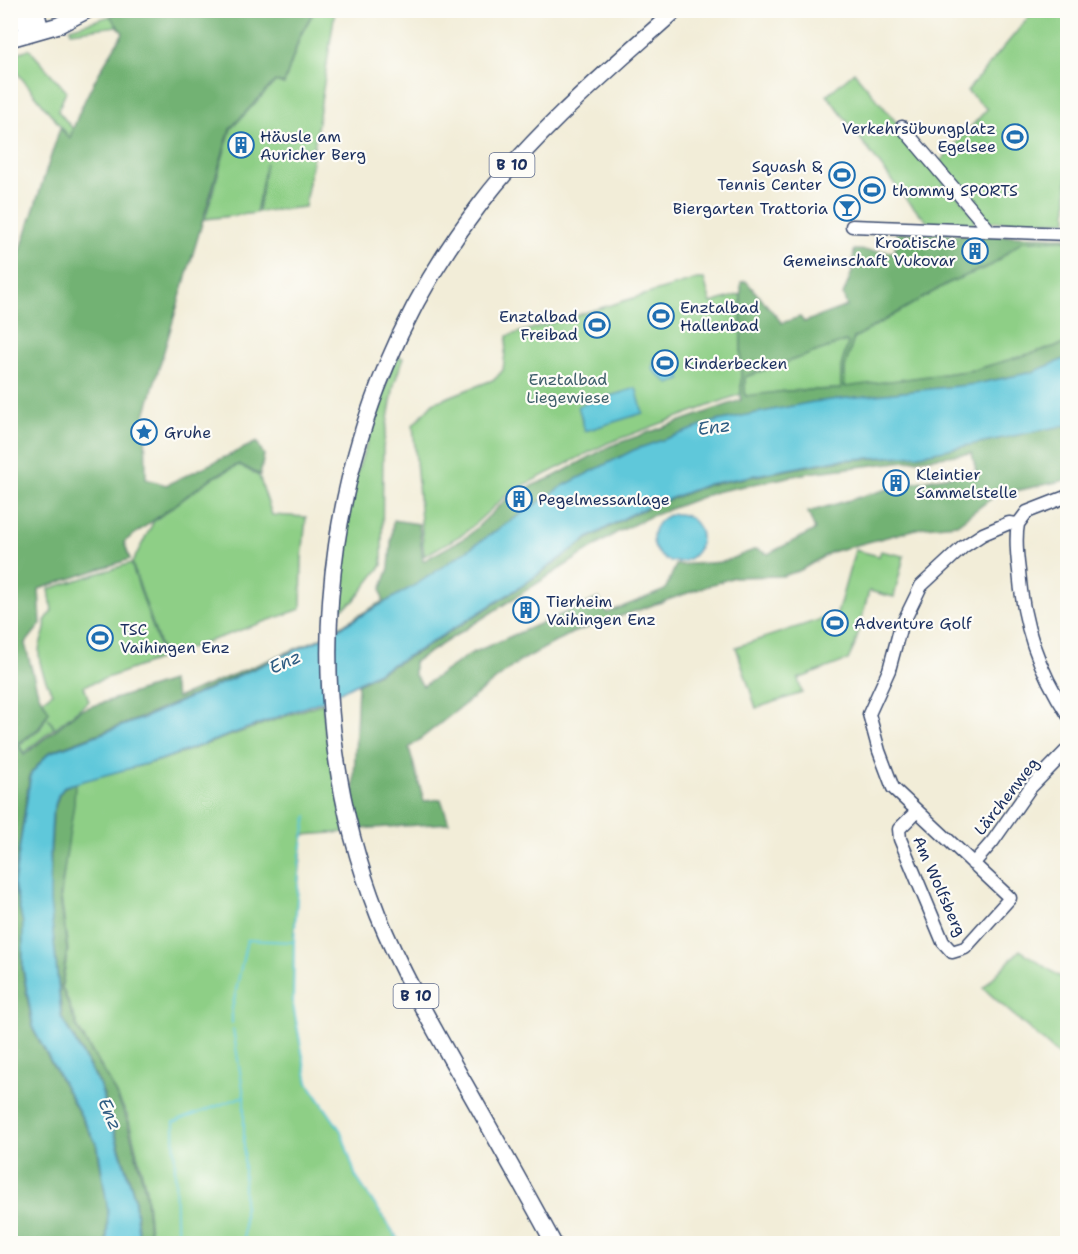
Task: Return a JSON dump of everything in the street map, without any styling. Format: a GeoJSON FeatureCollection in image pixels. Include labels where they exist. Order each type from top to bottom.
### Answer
{"type":"FeatureCollection","features":[{"type":"Feature","properties":{"kind":"main road"},"geometry":{"type":"LineString","coordinates":[[18,37],[25,10]]}},
{"type":"Feature","properties":{"kind":"main road"},"geometry":{"type":"LineString","coordinates":[[36,10],[41,30]]}},
{"type":"Feature","properties":{"kind":"main road"},"geometry":{"type":"LineString","coordinates":[[18,37],[88,10]]}},
{"type":"Feature","properties":{"kind":"main road","name":"B 10"},"geometry":{"type":"LineString","coordinates":[[554,1244],[423,1010],[385,932],[354,841],[333,729],[328,655],[330,601],[338,525],[362,431],[391,353],[426,284],[463,227],[523,152],[572,104],[676,10]]}},
{"type":"Feature","properties":{"kind":"street"},"geometry":{"type":"LineString","coordinates":[[902,127],[990,231]]}},
{"type":"Feature","properties":{"kind":"street"},"geometry":{"type":"LineString","coordinates":[[852,226],[1068,234]]}},
{"type":"Feature","properties":{"kind":"street","name":"Am Wolfsberg"},"geometry":{"type":"LineString","coordinates":[[916,812],[899,829],[900,839],[943,942],[952,952],[965,948],[1010,898],[893,789],[869,714],[889,670],[900,629],[921,586],[963,547],[982,534],[999,525],[1018,524],[1027,512],[1068,496]]}},
{"type":"Feature","properties":{"kind":"street"},"geometry":{"type":"LineString","coordinates":[[1018,524],[1017,555],[1027,630],[1041,668],[1068,715]]}},
{"type":"Feature","properties":{"kind":"street","name":"Lärchenweg"},"geometry":{"type":"LineString","coordinates":[[973,864],[993,841],[1023,796],[1068,749]]}},
{"type":"Feature","properties":{"kind":"green space"},"geometry":{"type":"Polygon","coordinates":[[[121,10],[314,11],[300,35],[284,84],[275,81],[230,129],[145,415],[146,479],[166,485],[257,442],[264,455],[260,475],[239,464],[211,478],[124,542],[130,559],[39,589],[41,624],[25,644],[38,693],[49,711],[39,728],[18,744],[24,755],[80,710],[171,681],[177,698],[319,639],[383,601],[381,590],[389,568],[393,520],[419,524],[423,561],[468,536],[512,494],[553,477],[610,446],[741,400],[741,282],[746,281],[782,323],[800,317],[804,322],[847,306],[843,295],[852,272],[854,250],[895,252],[896,233],[1067,237],[1067,240],[1022,241],[992,265],[950,282],[854,338],[845,367],[845,387],[974,370],[1067,343],[1067,358],[1033,372],[976,384],[813,402],[717,421],[634,450],[563,486],[417,584],[319,640],[143,717],[49,752],[30,774],[13,885],[23,923],[22,968],[33,1030],[97,1146],[108,1211],[106,1243],[11,1244],[11,280],[60,128],[70,138],[100,71],[123,33],[110,16],[121,10]],[[846,341],[745,377],[745,396],[786,391],[841,389],[841,367],[848,343],[846,341]]]}},
{"type":"Feature","properties":{"kind":"green space"},"geometry":{"type":"Polygon","coordinates":[[[315,10],[335,11],[305,207],[258,212],[266,163],[256,213],[205,219],[231,129],[276,81],[284,84],[301,35],[315,10]]]}},
{"type":"Feature","properties":{"kind":"green space","name":"Verkehrsübungplatz Egelsee"},"geometry":{"type":"Polygon","coordinates":[[[1034,11],[1067,11],[1067,221],[987,222],[936,166],[987,109],[967,91],[1034,11]]]}},
{"type":"Feature","properties":{"kind":"green space"},"geometry":{"type":"Polygon","coordinates":[[[110,16],[118,26],[71,32],[70,28],[110,16]]]}},
{"type":"Feature","properties":{"kind":"green space"},"geometry":{"type":"Polygon","coordinates":[[[29,49],[66,91],[58,111],[73,129],[70,138],[11,65],[11,55],[29,49]]]}},
{"type":"Feature","properties":{"kind":"green space"},"geometry":{"type":"Polygon","coordinates":[[[854,72],[975,216],[974,227],[932,227],[906,199],[827,95],[854,72]]]}},
{"type":"Feature","properties":{"kind":"green space"},"geometry":{"type":"Polygon","coordinates":[[[1067,240],[1067,343],[974,370],[845,388],[845,367],[854,338],[950,282],[992,265],[1022,241],[1067,240]]]}},
{"type":"Feature","properties":{"kind":"green space","name":"Enztalbad Liegewiese"},"geometry":{"type":"Polygon","coordinates":[[[697,279],[704,279],[711,303],[741,294],[741,394],[608,443],[510,492],[465,533],[424,556],[413,425],[433,403],[495,379],[503,370],[507,336],[697,279]]]}},
{"type":"Feature","properties":{"kind":"green space"},"geometry":{"type":"Polygon","coordinates":[[[846,341],[848,343],[841,367],[841,389],[786,391],[745,397],[745,377],[846,341]]]}},
{"type":"Feature","properties":{"kind":"green space"},"geometry":{"type":"Polygon","coordinates":[[[399,357],[403,358],[394,385],[383,447],[382,565],[354,601],[337,612],[339,559],[350,494],[394,360],[399,357]]]}},
{"type":"Feature","properties":{"kind":"green space"},"geometry":{"type":"Polygon","coordinates":[[[1067,425],[1067,480],[996,495],[957,524],[924,527],[831,552],[801,570],[783,576],[734,577],[572,633],[517,663],[409,748],[424,801],[441,799],[449,823],[358,829],[353,803],[358,684],[418,652],[520,588],[588,539],[635,513],[708,485],[835,461],[919,455],[1067,425]],[[972,453],[808,473],[715,492],[649,517],[616,533],[414,662],[414,674],[423,686],[470,654],[599,598],[607,613],[665,590],[676,565],[723,562],[756,549],[768,554],[815,530],[808,512],[902,485],[976,471],[972,453]]]}},
{"type":"Feature","properties":{"kind":"green space"},"geometry":{"type":"Polygon","coordinates":[[[239,465],[259,476],[272,515],[306,517],[301,609],[164,657],[132,563],[154,521],[211,479],[239,465]]]}},
{"type":"Feature","properties":{"kind":"green space","name":"Adventure Golf"},"geometry":{"type":"Polygon","coordinates":[[[855,550],[879,556],[881,551],[904,556],[894,597],[869,591],[855,645],[848,660],[798,679],[802,693],[756,708],[736,647],[837,614],[855,550]]]}},
{"type":"Feature","properties":{"kind":"green space","name":"TSC Vaihingen Enz"},"geometry":{"type":"Polygon","coordinates":[[[131,563],[163,658],[84,686],[89,701],[55,728],[48,718],[54,728],[24,753],[19,745],[40,729],[49,712],[43,700],[52,693],[39,657],[45,621],[52,611],[49,589],[131,563]]]}},
{"type":"Feature","properties":{"kind":"green space"},"geometry":{"type":"Polygon","coordinates":[[[323,703],[325,731],[346,832],[303,835],[294,933],[293,1006],[308,1083],[341,1131],[356,1177],[401,1243],[151,1243],[146,1189],[128,1117],[110,1081],[80,1032],[62,986],[68,950],[61,896],[75,782],[159,761],[323,703]]]}},
{"type":"Feature","properties":{"kind":"green space"},"geometry":{"type":"Polygon","coordinates":[[[75,782],[74,804],[60,896],[67,950],[61,987],[79,1032],[110,1082],[126,1117],[145,1190],[150,1243],[139,1243],[135,1197],[101,1086],[62,1017],[50,902],[51,850],[53,814],[59,795],[65,787],[75,782]]]}},
{"type":"Feature","properties":{"kind":"green space"},"geometry":{"type":"Polygon","coordinates":[[[1020,950],[1067,984],[1067,1051],[1062,1058],[983,988],[1020,950]]]}},
{"type":"Feature","properties":{"kind":"water","name":"Kinderbecken"},"geometry":{"type":"Polygon","coordinates":[[[672,352],[681,380],[669,384],[652,369],[655,358],[672,352]]]}},
{"type":"Feature","properties":{"kind":"water","name":"Enz"},"geometry":{"type":"Polygon","coordinates":[[[1067,358],[1067,425],[919,455],[835,460],[708,484],[635,512],[588,538],[520,587],[417,651],[327,699],[160,760],[65,786],[58,795],[52,815],[50,851],[50,902],[61,1017],[100,1087],[134,1197],[139,1243],[107,1243],[108,1211],[98,1146],[34,1030],[23,968],[23,923],[14,884],[31,774],[49,753],[144,718],[319,640],[417,584],[563,486],[634,450],[717,421],[813,402],[976,384],[1033,372],[1067,358]]]}},
{"type":"Feature","properties":{"kind":"water"},"geometry":{"type":"Polygon","coordinates":[[[636,388],[643,413],[585,431],[578,406],[636,388]]]}},
{"type":"Feature","properties":{"kind":"water"},"geometry":{"type":"Polygon","coordinates":[[[677,514],[694,521],[701,538],[694,555],[677,562],[660,555],[653,538],[660,521],[677,514]]]}},
{"type":"Feature","properties":{"kind":"waterway"},"geometry":{"type":"LineString","coordinates":[[307,816],[300,857],[294,942],[293,1005],[308,1083],[341,1131],[356,1177],[401,1244]]}},
{"type":"Feature","properties":{"kind":"waterway"},"geometry":{"type":"LineString","coordinates":[[232,1023],[232,1009],[247,940],[294,942]]}},
{"type":"Feature","properties":{"kind":"waterway"},"geometry":{"type":"LineString","coordinates":[[233,1029],[244,1096],[244,1244]]}},
{"type":"Feature","properties":{"kind":"waterway"},"geometry":{"type":"LineString","coordinates":[[181,1244],[176,1220],[174,1122],[244,1096]]}},
{"type":"Feature","properties":{"kind":"place","name":"Verkehrsübungplatz Egelsee"},"geometry":{"type":"Point","coordinates":[1015,137]}},
{"type":"Feature","properties":{"kind":"place","name":"Häusle am Auricher Berg"},"geometry":{"type":"Point","coordinates":[241,145]}},
{"type":"Feature","properties":{"kind":"place","name":"Squash & Tennis Center"},"geometry":{"type":"Point","coordinates":[842,175]}},
{"type":"Feature","properties":{"kind":"place","name":"thommy SPORTS"},"geometry":{"type":"Point","coordinates":[872,190]}},
{"type":"Feature","properties":{"kind":"place","name":"Biergarten Trattoria"},"geometry":{"type":"Point","coordinates":[847,208]}},
{"type":"Feature","properties":{"kind":"place","name":"Kroatische Gemeinschaft Vukovar"},"geometry":{"type":"Point","coordinates":[975,251]}},
{"type":"Feature","properties":{"kind":"place","name":"Enztalbad Hallenbad"},"geometry":{"type":"Point","coordinates":[661,316]}},
{"type":"Feature","properties":{"kind":"place","name":"Enztalbad Freibad"},"geometry":{"type":"Point","coordinates":[597,325]}},
{"type":"Feature","properties":{"kind":"place","name":"Kinderbecken"},"geometry":{"type":"Point","coordinates":[665,363]}},
{"type":"Feature","properties":{"kind":"place","name":"Gruhe"},"geometry":{"type":"Point","coordinates":[144,432]}},
{"type":"Feature","properties":{"kind":"place","name":"Kleintier Sammelstelle"},"geometry":{"type":"Point","coordinates":[896,483]}},
{"type":"Feature","properties":{"kind":"place","name":"Pegelmessanlage"},"geometry":{"type":"Point","coordinates":[519,499]}},
{"type":"Feature","properties":{"kind":"place","name":"Tierheim Vaihingen Enz"},"geometry":{"type":"Point","coordinates":[526,610]}},
{"type":"Feature","properties":{"kind":"place","name":"Adventure Golf"},"geometry":{"type":"Point","coordinates":[835,623]}},
{"type":"Feature","properties":{"kind":"place","name":"TSC Vaihingen Enz"},"geometry":{"type":"Point","coordinates":[100,638]}}]}
